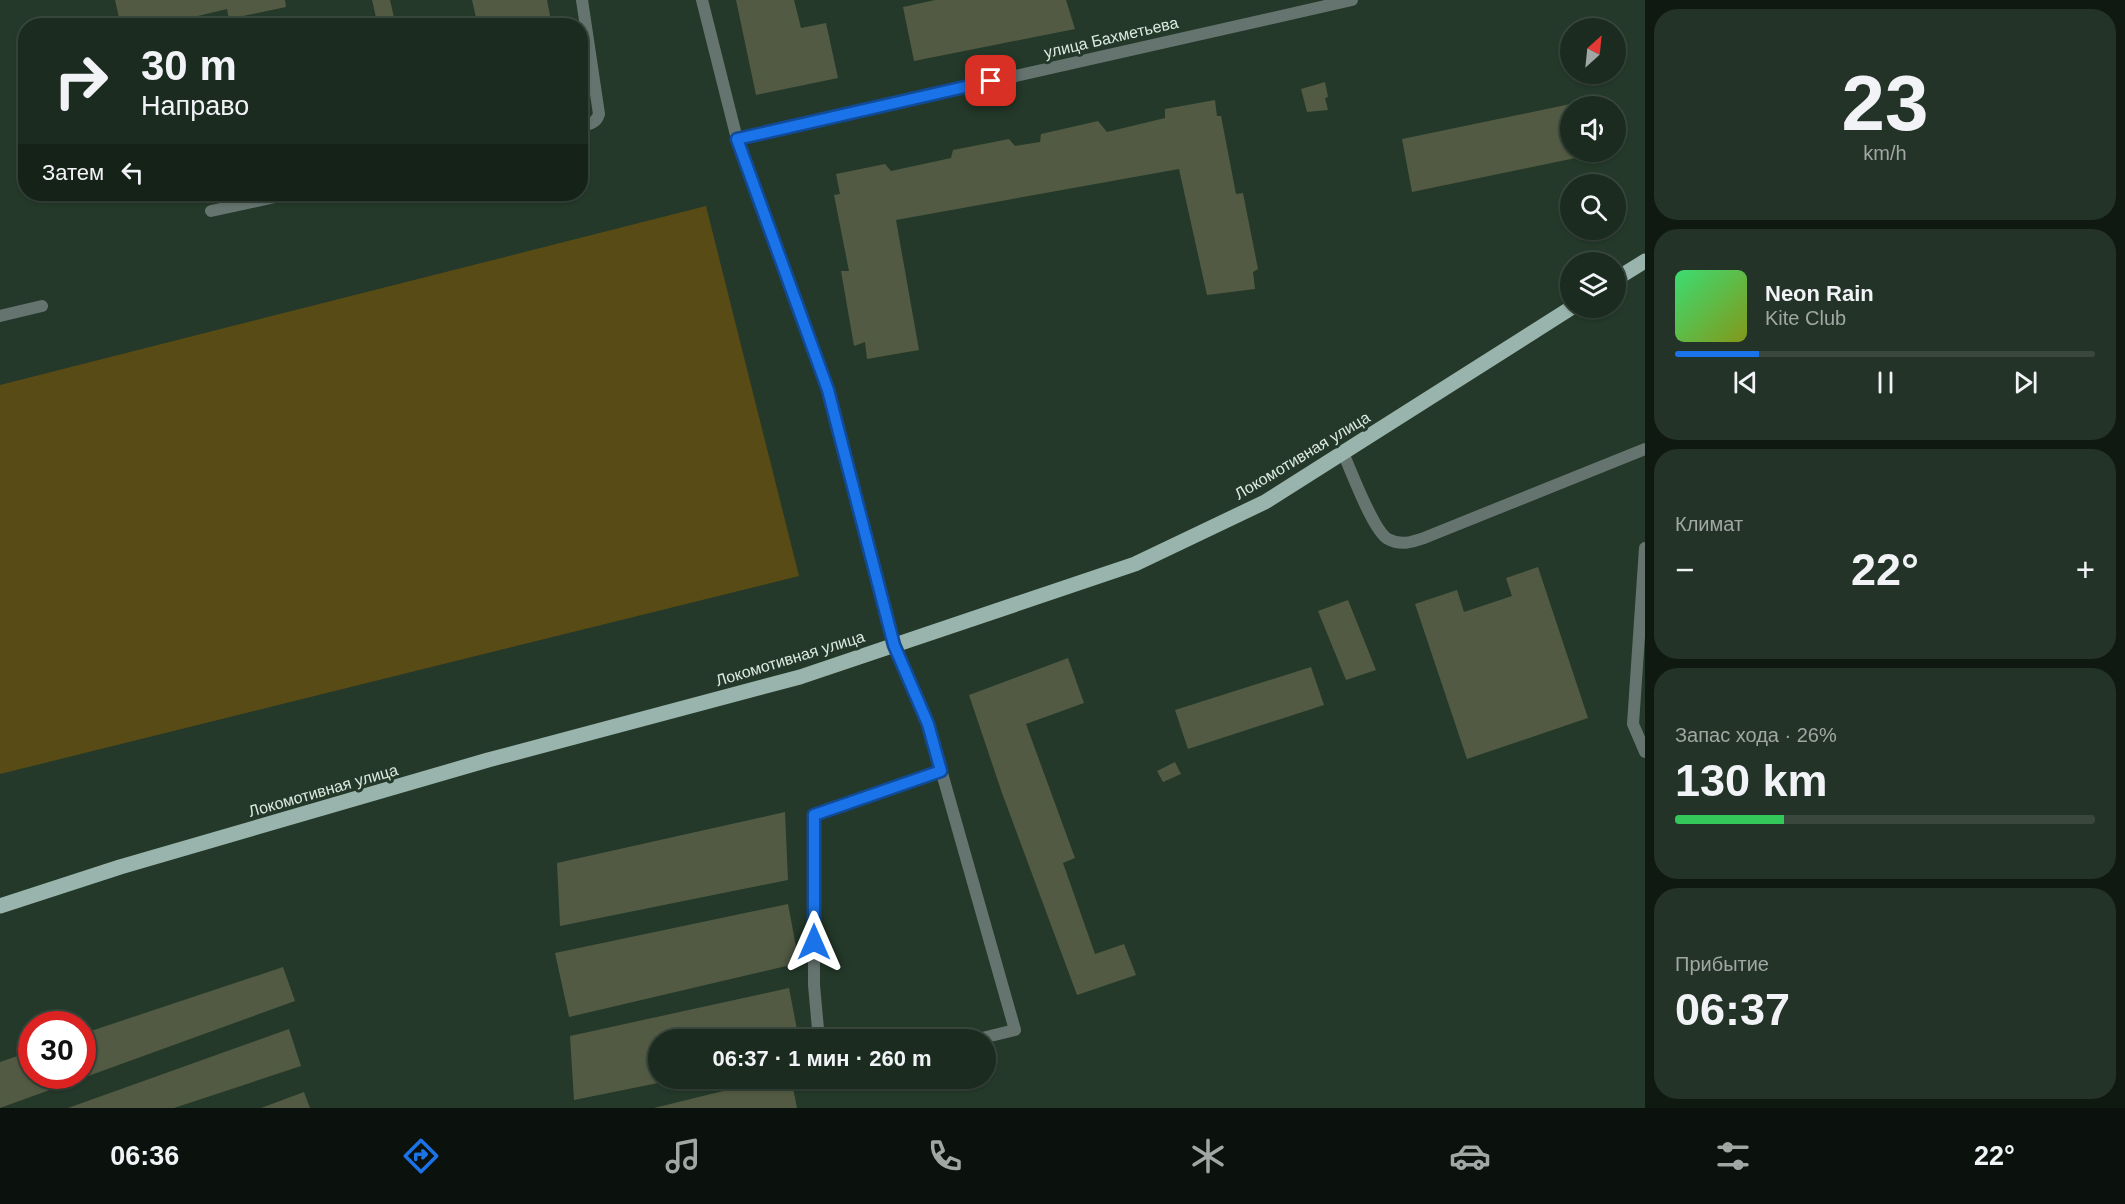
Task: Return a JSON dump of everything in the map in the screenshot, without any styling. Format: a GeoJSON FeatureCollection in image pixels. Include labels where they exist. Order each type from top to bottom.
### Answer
{"type":"FeatureCollection","features":[{"type":"Feature","properties":{"kind":"main road"},"geometry":{"type":"LineString","coordinates":[[1626,273],[1645,261]]}},
{"type":"Feature","properties":{"kind":"main road","name":"Локомотивная улица"},"geometry":{"type":"LineString","coordinates":[[0,906],[120,867],[465,767],[800,677],[1135,564],[1265,502],[1560,315]]}},
{"type":"Feature","properties":{"kind":"street"},"geometry":{"type":"LineString","coordinates":[[582,0],[585,18]]}},
{"type":"Feature","properties":{"kind":"street"},"geometry":{"type":"LineString","coordinates":[[702,0],[737,139],[828,390],[894,645],[928,724],[1015,1030],[996,1035]]}},
{"type":"Feature","properties":{"kind":"street","name":"улица Бахметьева"},"geometry":{"type":"LineString","coordinates":[[737,139],[1352,0]]}},
{"type":"Feature","properties":{"kind":"street"},"geometry":{"type":"LineString","coordinates":[[588,40],[599,114],[593,123],[588,124]]}},
{"type":"Feature","properties":{"kind":"street"},"geometry":{"type":"LineString","coordinates":[[211,212],[259,201]]}},
{"type":"Feature","properties":{"kind":"street"},"geometry":{"type":"LineString","coordinates":[[0,316],[42,306]]}},
{"type":"Feature","properties":{"kind":"street"},"geometry":{"type":"LineString","coordinates":[[1343,453],[1376,527],[1387,539],[1405,544],[1645,449]]}},
{"type":"Feature","properties":{"kind":"street"},"geometry":{"type":"LineString","coordinates":[[1645,548],[1633,724],[1645,752]]}},
{"type":"Feature","properties":{"kind":"street"},"geometry":{"type":"LineString","coordinates":[[818,1029],[814,985],[814,815],[941,771]]}},
{"type":"Feature","properties":{"kind":"shaded area"},"geometry":{"type":"Polygon","coordinates":[[[706,206],[799,576],[0,774],[0,385],[706,206]]]}},
{"type":"Feature","properties":{"kind":"building"},"geometry":{"type":"Polygon","coordinates":[[[115,0],[285,0],[286,7],[234,18],[229,18],[227,9],[189,18],[119,18],[115,0]]]}},
{"type":"Feature","properties":{"kind":"building"},"geometry":{"type":"Polygon","coordinates":[[[372,0],[390,0],[394,18],[376,18],[372,0]]]}},
{"type":"Feature","properties":{"kind":"building"},"geometry":{"type":"Polygon","coordinates":[[[472,0],[547,0],[550,18],[476,18],[472,0]]]}},
{"type":"Feature","properties":{"kind":"building"},"geometry":{"type":"Polygon","coordinates":[[[736,0],[794,0],[801,28],[826,23],[838,78],[756,95],[736,0]]]}},
{"type":"Feature","properties":{"kind":"building"},"geometry":{"type":"Polygon","coordinates":[[[935,0],[1066,0],[1075,29],[914,61],[903,7],[935,0]]]}},
{"type":"Feature","properties":{"kind":"building"},"geometry":{"type":"Polygon","coordinates":[[[1325,82],[1328,110],[1307,112],[1301,89],[1325,82]]]}},
{"type":"Feature","properties":{"kind":"building"},"geometry":{"type":"Polygon","coordinates":[[[1215,100],[1217,116],[1221,116],[1236,194],[1243,193],[1258,269],[1253,272],[1255,289],[1207,295],[1179,169],[896,220],[919,350],[867,359],[865,342],[854,346],[841,271],[849,271],[834,195],[840,194],[836,174],[885,164],[891,171],[951,158],[953,150],[1009,139],[1015,146],[1040,142],[1041,134],[1098,121],[1107,132],[1165,118],[1165,109],[1215,100]]]}},
{"type":"Feature","properties":{"kind":"building"},"geometry":{"type":"Polygon","coordinates":[[[1560,106],[1560,161],[1412,192],[1402,139],[1560,106]]]}},
{"type":"Feature","properties":{"kind":"building"},"geometry":{"type":"Polygon","coordinates":[[[1538,567],[1588,718],[1467,759],[1415,604],[1457,590],[1464,612],[1512,596],[1506,578],[1538,567]]]}},
{"type":"Feature","properties":{"kind":"building"},"geometry":{"type":"Polygon","coordinates":[[[1348,600],[1376,670],[1346,680],[1318,611],[1348,600]]]}},
{"type":"Feature","properties":{"kind":"building"},"geometry":{"type":"Polygon","coordinates":[[[1068,658],[1084,703],[1026,724],[1075,858],[1063,863],[1095,954],[1124,944],[1136,975],[1077,995],[1002,793],[969,695],[1068,658]]]}},
{"type":"Feature","properties":{"kind":"building"},"geometry":{"type":"Polygon","coordinates":[[[1311,667],[1324,705],[1188,749],[1175,710],[1311,667]]]}},
{"type":"Feature","properties":{"kind":"building"},"geometry":{"type":"Polygon","coordinates":[[[1175,762],[1181,774],[1163,782],[1157,771],[1175,762]]]}},
{"type":"Feature","properties":{"kind":"building"},"geometry":{"type":"Polygon","coordinates":[[[785,812],[788,880],[560,926],[557,863],[785,812]]]}},
{"type":"Feature","properties":{"kind":"building"},"geometry":{"type":"Polygon","coordinates":[[[788,904],[799,963],[569,1017],[555,953],[788,904]]]}},
{"type":"Feature","properties":{"kind":"building"},"geometry":{"type":"Polygon","coordinates":[[[283,967],[295,1001],[96,1073],[96,1029],[283,967]]]}},
{"type":"Feature","properties":{"kind":"building"},"geometry":{"type":"Polygon","coordinates":[[[789,988],[797,1029],[648,1029],[648,1085],[574,1100],[570,1036],[789,988]]]}},
{"type":"Feature","properties":{"kind":"building"},"geometry":{"type":"Polygon","coordinates":[[[289,1029],[301,1066],[174,1108],[68,1108],[289,1029]]]}},
{"type":"Feature","properties":{"kind":"building"},"geometry":{"type":"Polygon","coordinates":[[[18,1056],[18,1089],[52,1089],[0,1108],[0,1062],[18,1056]]]}},
{"type":"Feature","properties":{"kind":"building"},"geometry":{"type":"Polygon","coordinates":[[[731,1089],[793,1089],[797,1108],[654,1108],[731,1089]]]}},
{"type":"Feature","properties":{"kind":"building"},"geometry":{"type":"Polygon","coordinates":[[[304,1092],[310,1108],[261,1108],[304,1092]]]}},
{"type":"Feature","properties":{"kind":"route"},"geometry":{"type":"LineString","coordinates":[[814,942],[814,815],[941,771],[928,724],[894,645],[828,390],[737,139],[991,81]]}}]}
